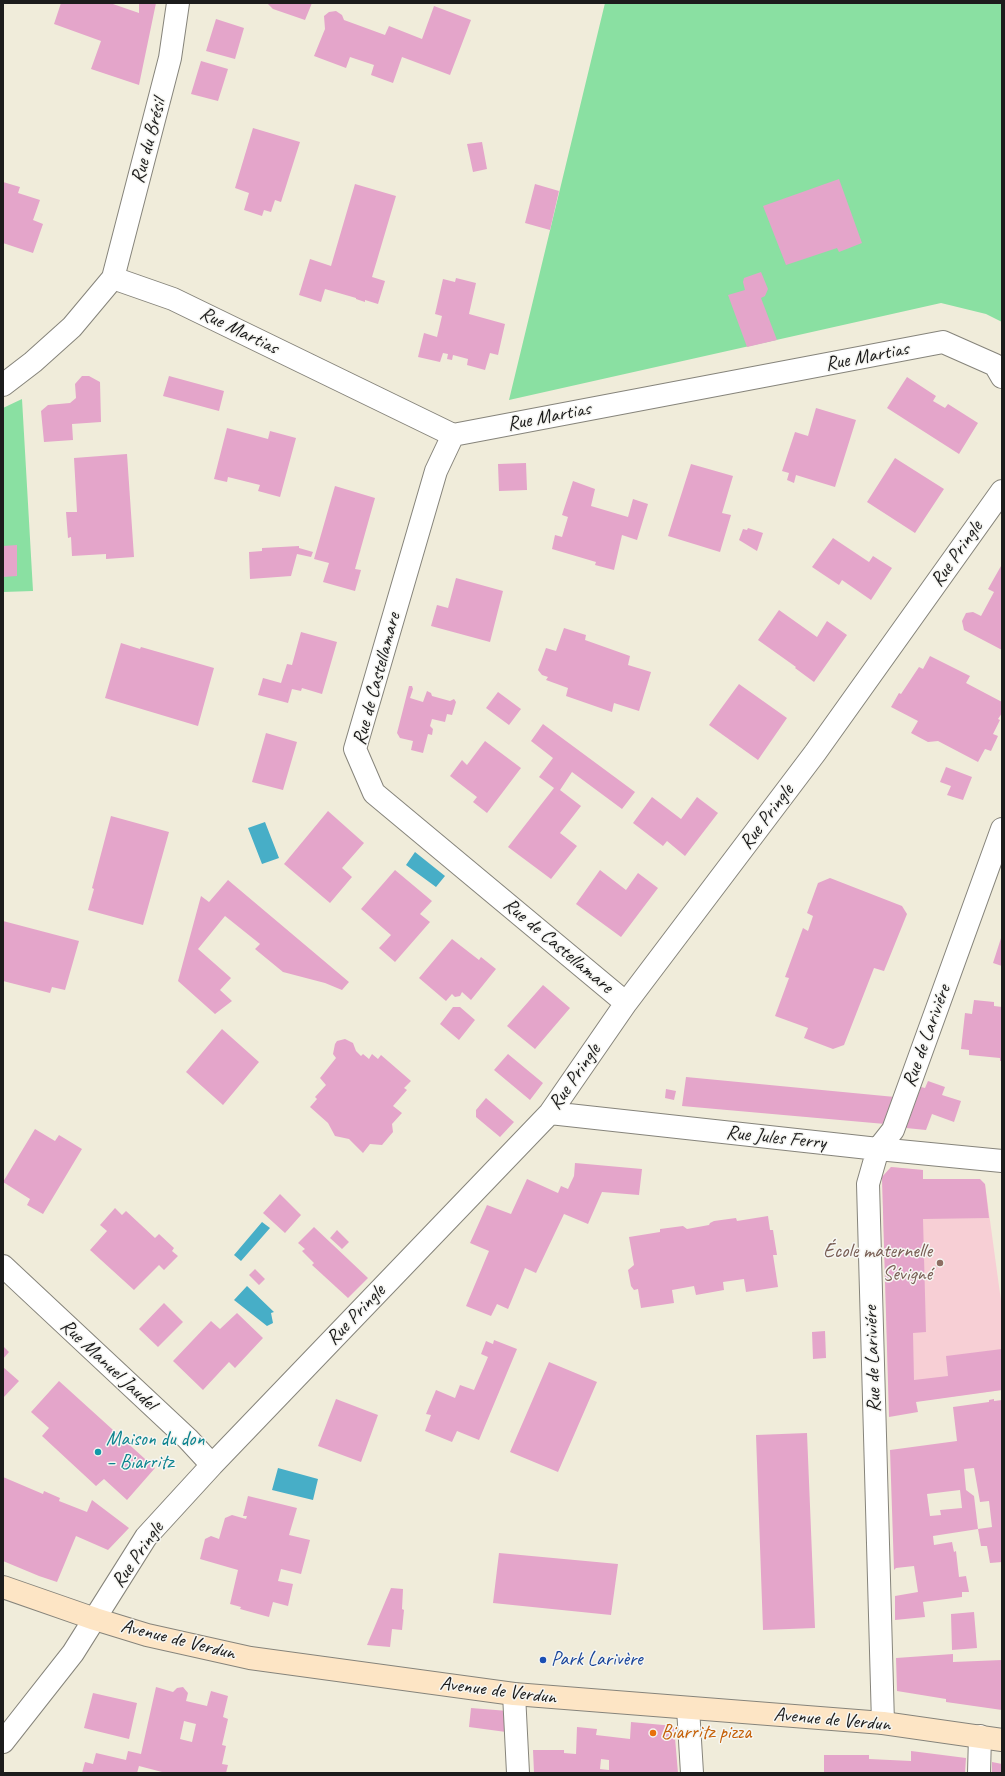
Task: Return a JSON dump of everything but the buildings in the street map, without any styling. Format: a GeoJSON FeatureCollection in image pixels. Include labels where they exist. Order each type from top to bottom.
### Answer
{"type":"FeatureCollection","features":[{"type":"Feature","properties":{"kind":"main road","name":"Avenue de Verdun"},"geometry":{"type":"LineString","coordinates":[[3,1587],[95,1619],[147,1635],[250,1658],[514,1694],[883,1723],[1002,1740]]}},
{"type":"Feature","properties":{"kind":"street","name":"Rue du Brésil"},"geometry":{"type":"LineString","coordinates":[[113,278],[170,58],[178,3]]}},
{"type":"Feature","properties":{"kind":"street"},"geometry":{"type":"LineString","coordinates":[[3,385],[33,362],[72,327],[113,278]]}},
{"type":"Feature","properties":{"kind":"street","name":"Rue Martias"},"geometry":{"type":"LineString","coordinates":[[113,278],[173,299],[453,435],[943,342],[995,365],[1002,377]]}},
{"type":"Feature","properties":{"kind":"street","name":"Rue de Castellamare"},"geometry":{"type":"LineString","coordinates":[[453,435],[436,471],[355,749],[374,793],[626,1003]]}},
{"type":"Feature","properties":{"kind":"street","name":"Rue Pringle"},"geometry":{"type":"LineString","coordinates":[[3,1742],[73,1653],[146,1537],[212,1465],[550,1112],[626,1003],[815,753],[1002,491]]}},
{"type":"Feature","properties":{"kind":"street","name":"Rue de Lariviére"},"geometry":{"type":"LineString","coordinates":[[883,1723],[868,1184],[878,1149],[893,1130],[1002,829]]}},
{"type":"Feature","properties":{"kind":"street","name":"Rue Jules Ferry"},"geometry":{"type":"LineString","coordinates":[[550,1112],[1002,1162]]}},
{"type":"Feature","properties":{"kind":"street","name":"Rue Manuel Jaudel"},"geometry":{"type":"LineString","coordinates":[[3,1266],[188,1439],[212,1465]]}},
{"type":"Feature","properties":{"kind":"street"},"geometry":{"type":"LineString","coordinates":[[514,1694],[518,1773]]}},
{"type":"Feature","properties":{"kind":"street"},"geometry":{"type":"LineString","coordinates":[[688,1708],[692,1773]]}},
{"type":"Feature","properties":{"kind":"street"},"geometry":{"type":"LineString","coordinates":[[978,1773],[980,1736]]}},
{"type":"Feature","properties":{"kind":"shaded area","name":"École maternelle Sévigné"},"geometry":{"type":"Polygon","coordinates":[[[891,1167],[923,1170],[923,1179],[985,1184],[1002,1308],[1002,1390],[889,1405],[882,1177],[891,1167]]]}},
{"type":"Feature","properties":{"kind":"green space"},"geometry":{"type":"Polygon","coordinates":[[[605,3],[1002,3],[1002,322],[986,314],[941,303],[509,400],[605,3]]]}},
{"type":"Feature","properties":{"kind":"green space"},"geometry":{"type":"Polygon","coordinates":[[[22,399],[33,591],[3,592],[3,408],[22,399]]]}},
{"type":"Feature","properties":{"kind":"water"},"geometry":{"type":"Polygon","coordinates":[[[265,822],[279,858],[262,864],[248,828],[265,822]]]}},
{"type":"Feature","properties":{"kind":"water"},"geometry":{"type":"Polygon","coordinates":[[[415,852],[445,876],[436,887],[406,865],[415,852]]]}},
{"type":"Feature","properties":{"kind":"water"},"geometry":{"type":"Polygon","coordinates":[[[262,1222],[270,1228],[241,1261],[234,1255],[262,1222]]]}},
{"type":"Feature","properties":{"kind":"water"},"geometry":{"type":"Polygon","coordinates":[[[247,1286],[274,1312],[271,1313],[273,1323],[267,1326],[234,1300],[247,1286]]]}},
{"type":"Feature","properties":{"kind":"water"},"geometry":{"type":"Polygon","coordinates":[[[278,1468],[318,1479],[313,1500],[272,1490],[278,1468]]]}},
{"type":"Feature","properties":{"kind":"place","name":"École maternelle Sévigné"},"geometry":{"type":"Point","coordinates":[940,1263]}},
{"type":"Feature","properties":{"kind":"place","name":"Maison du don – Biarritz"},"geometry":{"type":"Point","coordinates":[98,1452]}},
{"type":"Feature","properties":{"kind":"place","name":"Park Larivère"},"geometry":{"type":"Point","coordinates":[543,1660]}},
{"type":"Feature","properties":{"kind":"place","name":"Biarritz pizza"},"geometry":{"type":"Point","coordinates":[653,1733]}}]}
